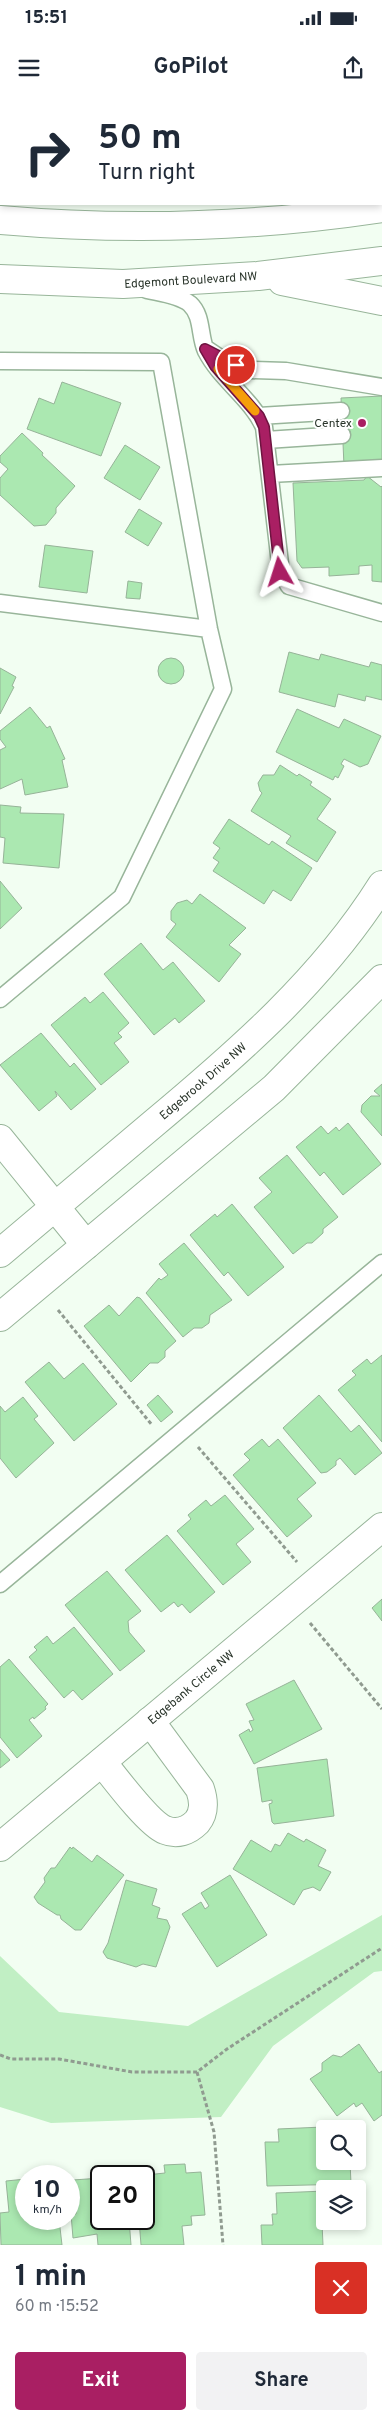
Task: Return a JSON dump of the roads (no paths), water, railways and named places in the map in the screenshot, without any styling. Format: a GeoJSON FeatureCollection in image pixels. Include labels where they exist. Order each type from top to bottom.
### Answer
{"type":"FeatureCollection","features":[{"type":"Feature","properties":{"kind":"street"},"geometry":{"type":"LineString","coordinates":[[0,220],[119,226],[193,225],[335,215],[382,208]]}},
{"type":"Feature","properties":{"kind":"street","name":"Edgemont Boulevard NW"},"geometry":{"type":"LineString","coordinates":[[0,279],[123,284],[258,276],[382,261]]}},
{"type":"Feature","properties":{"kind":"street"},"geometry":{"type":"LineString","coordinates":[[258,276],[382,301]]}},
{"type":"Feature","properties":{"kind":"street","name":"Edgebrook Drive NW"},"geometry":{"type":"LineString","coordinates":[[0,1253],[207,1079],[281,1009],[315,976],[382,885]]}},
{"type":"Feature","properties":{"kind":"street"},"geometry":{"type":"LineString","coordinates":[[0,1317],[274,1088],[382,979]]}},
{"type":"Feature","properties":{"kind":"street"},"geometry":{"type":"LineString","coordinates":[[0,1139],[86,1245]]}},
{"type":"Feature","properties":{"kind":"street","name":"Edgebank Circle NW"},"geometry":{"type":"LineString","coordinates":[[0,1847],[382,1527]]}},
{"type":"Feature","properties":{"kind":"street"},"geometry":{"type":"LineString","coordinates":[[102,1762],[156,1825],[174,1832],[192,1827],[199,1819],[204,1799],[200,1789],[150,1721]]}},
{"type":"Feature","properties":{"kind":"lane"},"geometry":{"type":"LineString","coordinates":[[123,284],[188,302],[197,314],[205,349],[226,379],[259,416],[264,427],[266,440],[280,572],[289,586],[382,613]]}},
{"type":"Feature","properties":{"kind":"lane"},"geometry":{"type":"LineString","coordinates":[[205,349],[223,360],[250,370],[286,371],[382,387]]}},
{"type":"Feature","properties":{"kind":"lane"},"geometry":{"type":"LineString","coordinates":[[0,361],[161,362],[209,630],[223,689],[122,897],[0,999]]}},
{"type":"Feature","properties":{"kind":"lane"},"geometry":{"type":"LineString","coordinates":[[259,416],[341,411]]}},
{"type":"Feature","properties":{"kind":"lane"},"geometry":{"type":"LineString","coordinates":[[266,440],[342,435]]}},
{"type":"Feature","properties":{"kind":"lane"},"geometry":{"type":"LineString","coordinates":[[270,474],[382,468]]}},
{"type":"Feature","properties":{"kind":"lane"},"geometry":{"type":"LineString","coordinates":[[0,604],[209,630]]}},
{"type":"Feature","properties":{"kind":"lane"},"geometry":{"type":"LineString","coordinates":[[0,1584],[382,1263]]}},
{"type":"Feature","properties":{"kind":"place","name":"Centex"},"geometry":{"type":"Point","coordinates":[362,423]}}]}
